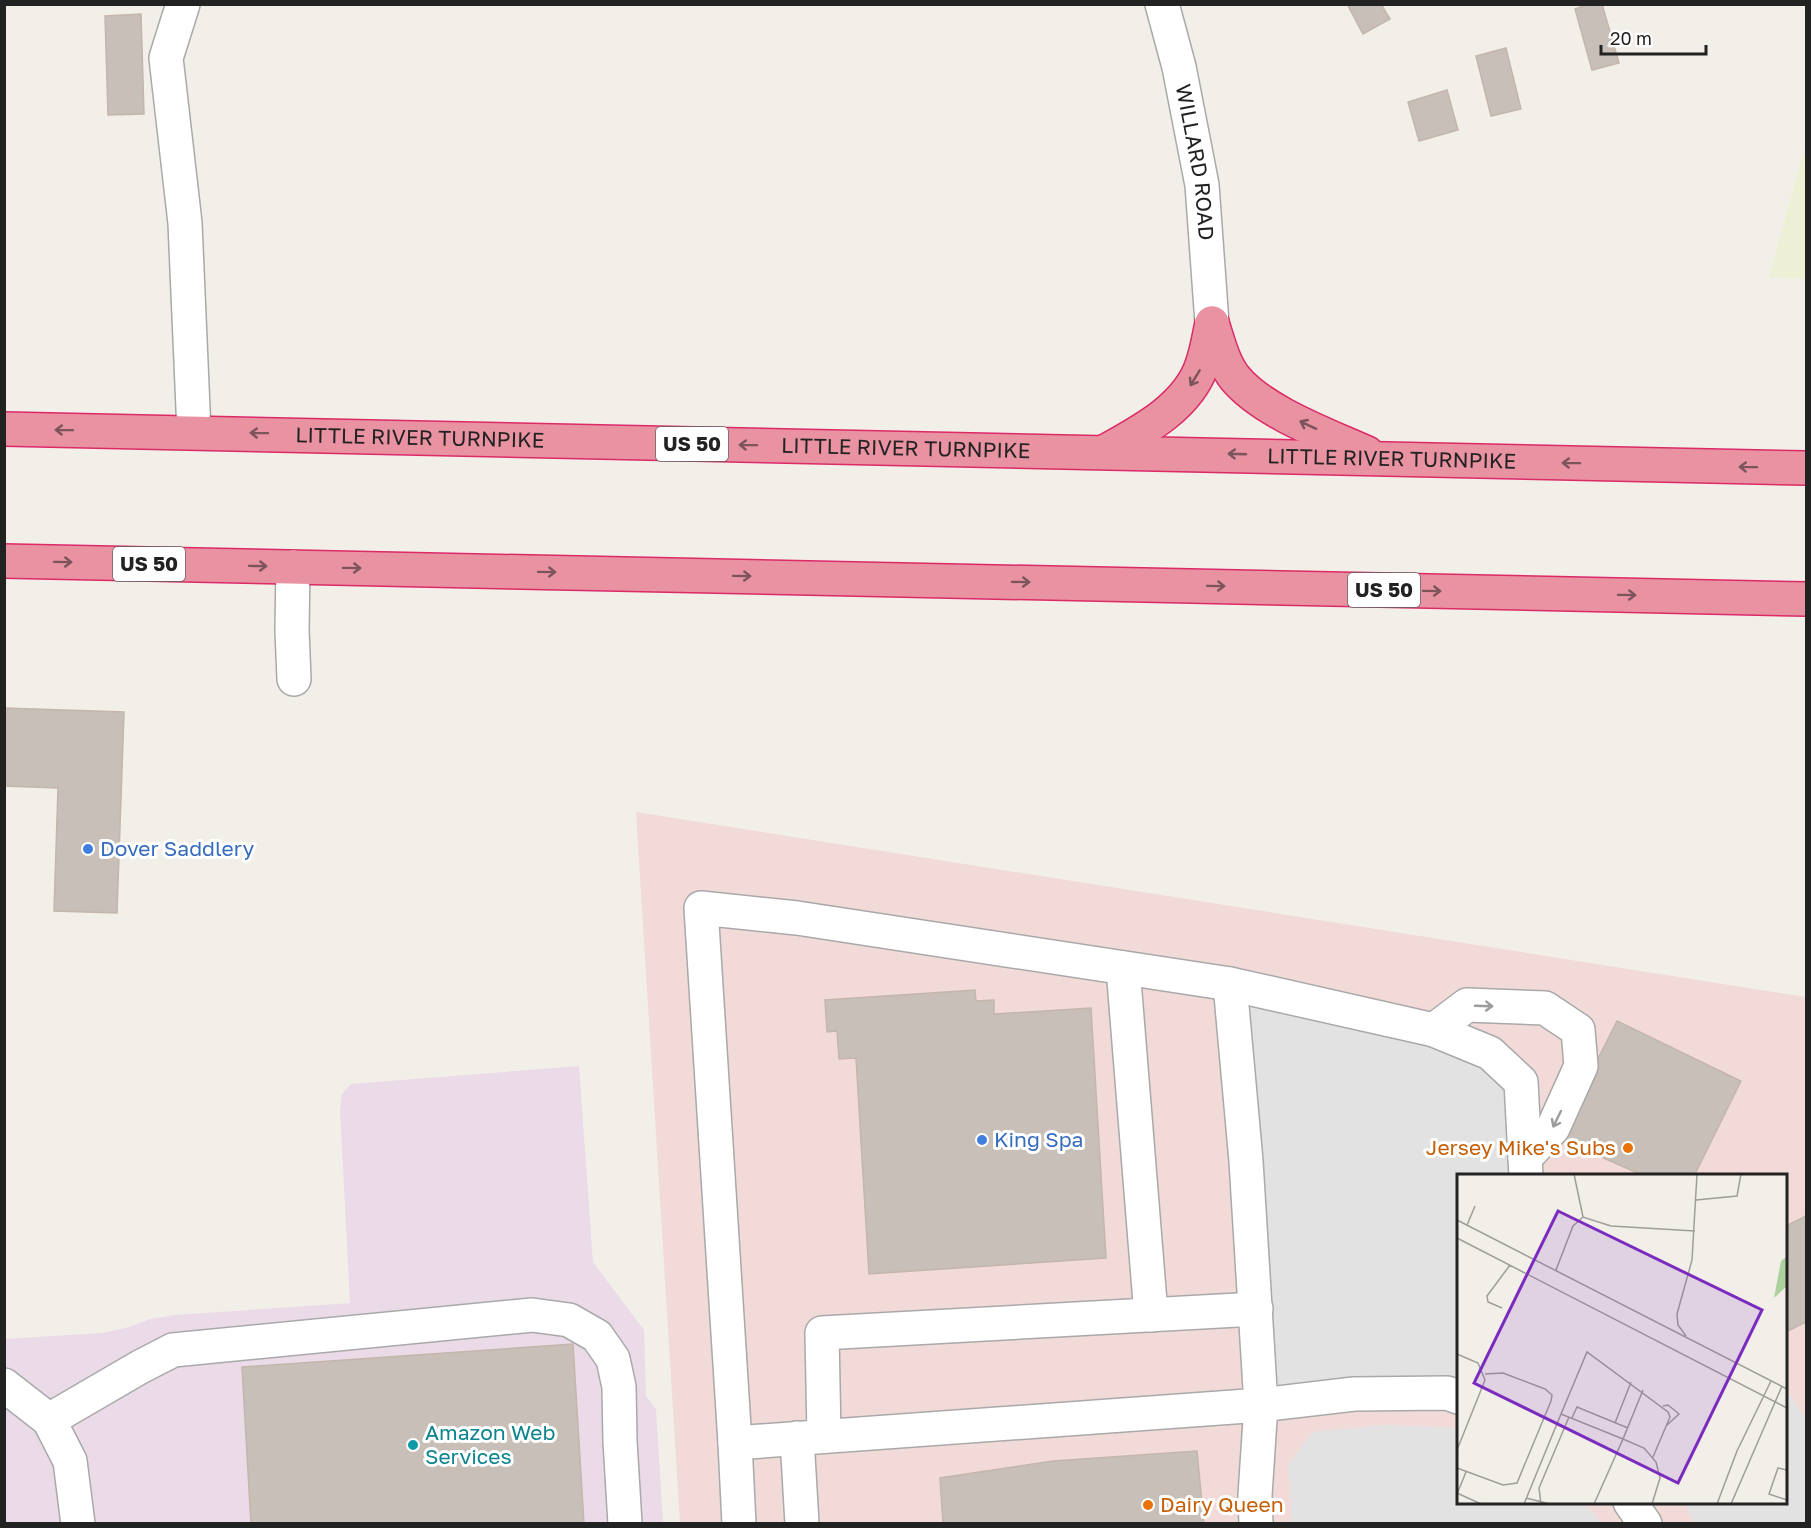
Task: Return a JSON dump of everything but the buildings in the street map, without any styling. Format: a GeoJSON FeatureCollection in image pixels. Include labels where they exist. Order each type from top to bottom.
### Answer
{"type":"FeatureCollection","features":[{"type":"Feature","properties":{"kind":"highway"},"geometry":{"type":"LineString","coordinates":[[1104,452],[1147,428],[1185,394],[1202,365],[1212,323]]}},
{"type":"Feature","properties":{"kind":"highway"},"geometry":{"type":"LineString","coordinates":[[1212,323],[1234,378],[1256,398],[1275,410],[1379,459]]}},
{"type":"Feature","properties":{"kind":"highway","name":"LITTLE RIVER TURNPIKE"},"geometry":{"type":"LineString","coordinates":[[4,429],[1806,468]]}},
{"type":"Feature","properties":{"kind":"highway","name":"US 50"},"geometry":{"type":"LineString","coordinates":[[4,561],[1806,599]]}},
{"type":"Feature","properties":{"kind":"street"},"geometry":{"type":"LineString","coordinates":[[183,4],[166,58],[185,223],[194,432]]}},
{"type":"Feature","properties":{"kind":"street","name":"WILLARD ROAD"},"geometry":{"type":"LineString","coordinates":[[1162,4],[1179,67],[1202,185],[1212,323]]}},
{"type":"Feature","properties":{"kind":"street"},"geometry":{"type":"LineString","coordinates":[[293,567],[291,630],[294,679]]}},
{"type":"Feature","properties":{"kind":"street"},"geometry":{"type":"LineString","coordinates":[[739,1524],[701,908],[797,918],[1230,984],[1434,1030],[1490,1053],[1521,1082],[1526,1167]]}},
{"type":"Feature","properties":{"kind":"street"},"geometry":{"type":"LineString","coordinates":[[1123,968],[1151,1315]]}},
{"type":"Feature","properties":{"kind":"street"},"geometry":{"type":"LineString","coordinates":[[1230,984],[1256,1309],[1261,1405],[1255,1495],[1256,1524]]}},
{"type":"Feature","properties":{"kind":"street"},"geometry":{"type":"LineString","coordinates":[[1434,1030],[1467,1005],[1545,1008],[1578,1030],[1581,1066],[1553,1128],[1526,1167]]}},
{"type":"Feature","properties":{"kind":"street"},"geometry":{"type":"LineString","coordinates":[[802,1524],[822,1333],[1256,1309]]}},
{"type":"Feature","properties":{"kind":"street"},"geometry":{"type":"LineString","coordinates":[[50,1420],[173,1350],[532,1315],[569,1320],[597,1336],[613,1359],[618,1387],[625,1524]]}},
{"type":"Feature","properties":{"kind":"street"},"geometry":{"type":"LineString","coordinates":[[4,1385],[50,1420],[70,1461],[78,1524]]}},
{"type":"Feature","properties":{"kind":"street"},"geometry":{"type":"LineString","coordinates":[[735,1443],[1261,1405],[1354,1394],[1447,1393],[1457,1397]]}},
{"type":"Feature","properties":{"kind":"street"},"geometry":{"type":"LineString","coordinates":[[1631,1504],[1645,1524]]}},
{"type":"Feature","properties":{"kind":"shaded area"},"geometry":{"type":"Polygon","coordinates":[[[636,812],[1806,997],[1806,1523],[680,1523],[636,812]]]}},
{"type":"Feature","properties":{"kind":"shaded area"},"geometry":{"type":"Polygon","coordinates":[[[1230,984],[1403,1024],[1521,1082],[1526,1174],[1457,1174],[1457,1387],[1261,1405],[1230,984]]]}},
{"type":"Feature","properties":{"kind":"shaded area"},"geometry":{"type":"Polygon","coordinates":[[[579,1066],[593,1262],[644,1330],[646,1396],[656,1409],[663,1523],[5,1523],[4,1339],[102,1333],[150,1319],[174,1315],[350,1303],[340,1110],[342,1094],[351,1084],[579,1066]]]}},
{"type":"Feature","properties":{"kind":"shaded area"},"geometry":{"type":"Polygon","coordinates":[[[1787,1391],[1806,1418],[1806,1523],[1694,1523],[1684,1504],[1787,1504],[1787,1391]]]}},
{"type":"Feature","properties":{"kind":"shaded area"},"geometry":{"type":"Polygon","coordinates":[[[1385,1425],[1457,1428],[1457,1504],[1583,1504],[1601,1523],[1292,1523],[1288,1465],[1312,1432],[1385,1425]]]}},
{"type":"Feature","properties":{"kind":"green space"},"geometry":{"type":"Polygon","coordinates":[[[1806,144],[1806,279],[1769,277],[1806,144]]]}},
{"type":"Feature","properties":{"kind":"place","name":"Dover Saddlery"},"geometry":{"type":"Point","coordinates":[88,849]}},
{"type":"Feature","properties":{"kind":"place","name":"King Spa"},"geometry":{"type":"Point","coordinates":[982,1140]}},
{"type":"Feature","properties":{"kind":"place","name":"Jersey Mike's Subs"},"geometry":{"type":"Point","coordinates":[1628,1148]}},
{"type":"Feature","properties":{"kind":"place","name":"Amazon Web Services"},"geometry":{"type":"Point","coordinates":[413,1445]}},
{"type":"Feature","properties":{"kind":"place","name":"Dairy Queen"},"geometry":{"type":"Point","coordinates":[1148,1505]}}]}
